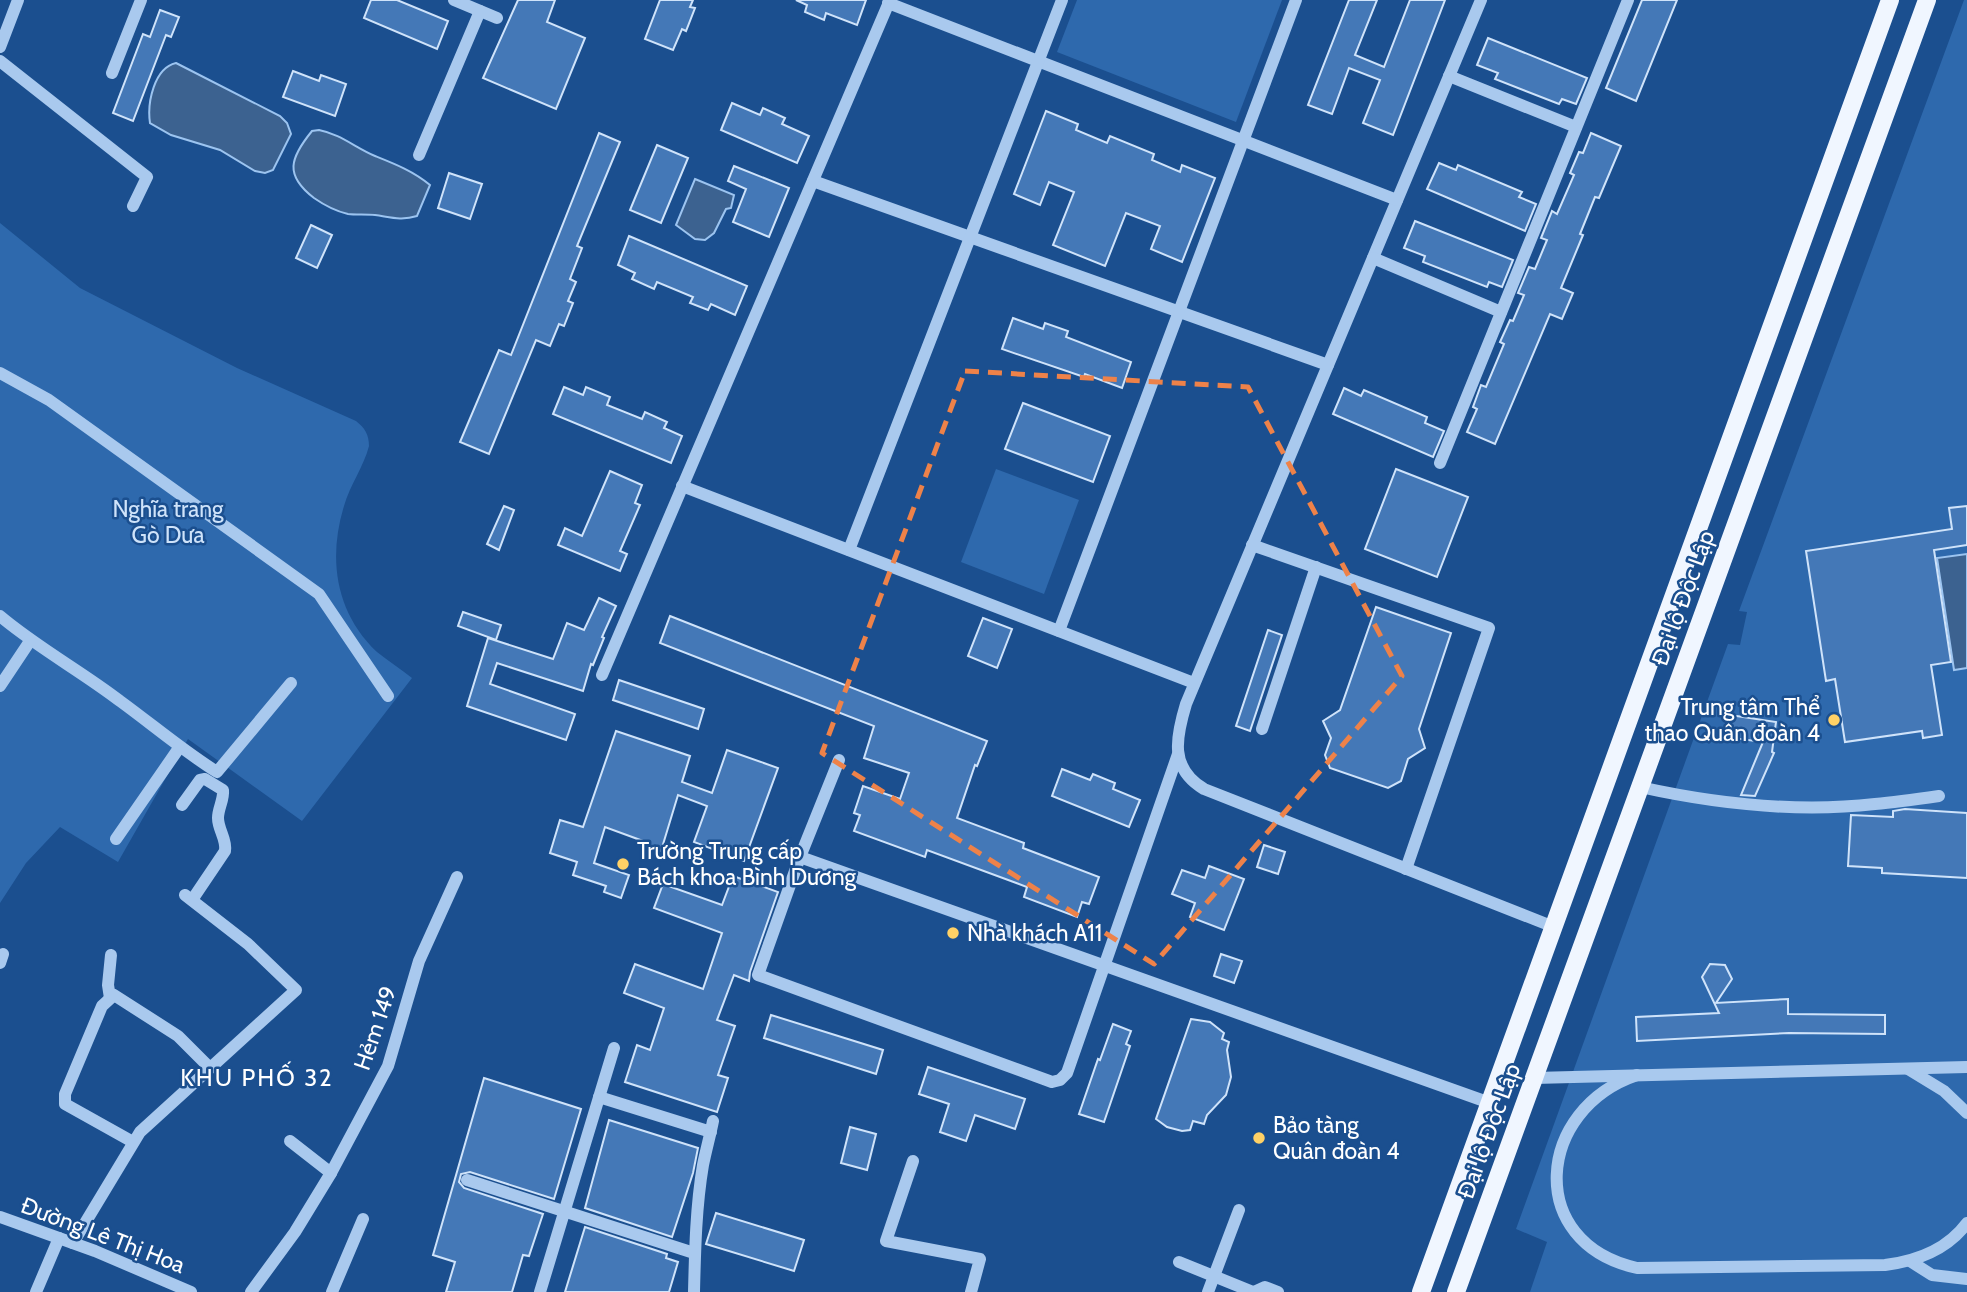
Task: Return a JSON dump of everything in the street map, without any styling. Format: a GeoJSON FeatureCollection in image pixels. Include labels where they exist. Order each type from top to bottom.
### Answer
{"type":"FeatureCollection","features":[{"type":"Feature","properties":{"kind":"main road","name":"Đại lộ Độc Lập"},"geometry":{"type":"LineString","coordinates":[[1421,1292],[1891,0]]}},
{"type":"Feature","properties":{"kind":"main road","name":"Đại lộ Độc Lập"},"geometry":{"type":"LineString","coordinates":[[1456,1292],[1927,0]]}},
{"type":"Feature","properties":{"kind":"street"},"geometry":{"type":"LineString","coordinates":[[0,47],[18,0]]}},
{"type":"Feature","properties":{"kind":"street"},"geometry":{"type":"LineString","coordinates":[[112,73],[141,0]]}},
{"type":"Feature","properties":{"kind":"street"},"geometry":{"type":"LineString","coordinates":[[454,0],[498,18]]}},
{"type":"Feature","properties":{"kind":"street"},"geometry":{"type":"LineString","coordinates":[[849,550],[1062,0]]}},
{"type":"Feature","properties":{"kind":"street"},"geometry":{"type":"LineString","coordinates":[[1059,631],[1296,0]]}},
{"type":"Feature","properties":{"kind":"street"},"geometry":{"type":"LineString","coordinates":[[839,760],[800,857],[758,975],[1048,1081],[1060,1080],[1067,1073],[1178,754],[1182,717],[1194,683],[1481,0]]}},
{"type":"Feature","properties":{"kind":"street"},"geometry":{"type":"LineString","coordinates":[[1440,463],[1628,0]]}},
{"type":"Feature","properties":{"kind":"street"},"geometry":{"type":"LineString","coordinates":[[602,675],[889,2],[1397,200]]}},
{"type":"Feature","properties":{"kind":"street"},"geometry":{"type":"LineString","coordinates":[[419,155],[481,11]]}},
{"type":"Feature","properties":{"kind":"street"},"geometry":{"type":"LineString","coordinates":[[0,61],[147,177],[133,206]]}},
{"type":"Feature","properties":{"kind":"street"},"geometry":{"type":"LineString","coordinates":[[1449,76],[1576,127]]}},
{"type":"Feature","properties":{"kind":"street"},"geometry":{"type":"LineString","coordinates":[[813,181],[1328,365]]}},
{"type":"Feature","properties":{"kind":"street"},"geometry":{"type":"LineString","coordinates":[[1373,258],[1501,312]]}},
{"type":"Feature","properties":{"kind":"street"},"geometry":{"type":"LineString","coordinates":[[0,373],[49,400],[319,594],[388,696]]}},
{"type":"Feature","properties":{"kind":"street"},"geometry":{"type":"LineString","coordinates":[[682,486],[1194,683]]}},
{"type":"Feature","properties":{"kind":"street"},"geometry":{"type":"LineString","coordinates":[[1252,545],[1489,628],[1406,869]]}},
{"type":"Feature","properties":{"kind":"street"},"geometry":{"type":"LineString","coordinates":[[1262,729],[1317,567]]}},
{"type":"Feature","properties":{"kind":"street"},"geometry":{"type":"LineString","coordinates":[[0,616],[30,641],[119,700],[179,748],[216,772],[291,683]]}},
{"type":"Feature","properties":{"kind":"street"},"geometry":{"type":"LineString","coordinates":[[0,686],[30,641]]}},
{"type":"Feature","properties":{"kind":"street"},"geometry":{"type":"LineString","coordinates":[[116,839],[179,748]]}},
{"type":"Feature","properties":{"kind":"street"},"geometry":{"type":"LineString","coordinates":[[1178,754],[1185,773],[1204,789],[1554,927]]}},
{"type":"Feature","properties":{"kind":"street"},"geometry":{"type":"LineString","coordinates":[[74,1243],[140,1132],[296,990],[248,944],[188,897],[225,851],[226,845],[218,818],[223,790],[205,779],[200,780],[182,805]]}},
{"type":"Feature","properties":{"kind":"street"},"geometry":{"type":"LineString","coordinates":[[1640,787],[1714,801],[1775,807],[1874,805],[1939,796]]}},
{"type":"Feature","properties":{"kind":"street"},"geometry":{"type":"LineString","coordinates":[[800,857],[1490,1103]]}},
{"type":"Feature","properties":{"kind":"street","name":"Hẻm 149"},"geometry":{"type":"LineString","coordinates":[[251,1292],[295,1232],[331,1173],[388,1066],[419,961],[457,877]]}},
{"type":"Feature","properties":{"kind":"street"},"geometry":{"type":"LineString","coordinates":[[110,998],[108,985],[111,956]]}},
{"type":"Feature","properties":{"kind":"street"},"geometry":{"type":"LineString","coordinates":[[133,1142],[65,1104],[65,1094],[102,1006],[110,998],[114,995],[178,1036],[209,1067]]}},
{"type":"Feature","properties":{"kind":"street"},"geometry":{"type":"LineString","coordinates":[[540,1292],[614,1048]]}},
{"type":"Feature","properties":{"kind":"street"},"geometry":{"type":"LineString","coordinates":[[1534,1078],[1967,1067]]}},
{"type":"Feature","properties":{"kind":"street"},"geometry":{"type":"LineString","coordinates":[[1908,1068],[1944,1091],[1967,1113]]}},
{"type":"Feature","properties":{"kind":"street"},"geometry":{"type":"LineString","coordinates":[[1637,1075],[1606,1090],[1585,1108],[1569,1131],[1557,1170],[1557,1192],[1564,1215],[1588,1244],[1617,1263],[1637,1268],[1885,1265],[1910,1261],[1938,1249],[1953,1240],[1967,1223]]}},
{"type":"Feature","properties":{"kind":"street"},"geometry":{"type":"LineString","coordinates":[[599,1097],[712,1127],[704,1164],[694,1253],[694,1292]]}},
{"type":"Feature","properties":{"kind":"street"},"geometry":{"type":"LineString","coordinates":[[290,1141],[331,1173]]}},
{"type":"Feature","properties":{"kind":"street"},"geometry":{"type":"LineString","coordinates":[[914,1161],[886,1241],[979,1259],[971,1292]]}},
{"type":"Feature","properties":{"kind":"street"},"geometry":{"type":"LineString","coordinates":[[467,1180],[694,1253]]}},
{"type":"Feature","properties":{"kind":"street"},"geometry":{"type":"LineString","coordinates":[[1208,1292],[1239,1210]]}},
{"type":"Feature","properties":{"kind":"street","name":"Đường Lê Thị Hoa"},"geometry":{"type":"LineString","coordinates":[[0,1217],[74,1243],[191,1292]]}},
{"type":"Feature","properties":{"kind":"street"},"geometry":{"type":"LineString","coordinates":[[332,1292],[363,1219]]}},
{"type":"Feature","properties":{"kind":"street"},"geometry":{"type":"LineString","coordinates":[[36,1292],[60,1238]]}},
{"type":"Feature","properties":{"kind":"street"},"geometry":{"type":"LineString","coordinates":[[1910,1261],[1932,1275],[1967,1279]]}},
{"type":"Feature","properties":{"kind":"street"},"geometry":{"type":"LineString","coordinates":[[1179,1262],[1254,1292],[1265,1287],[1278,1292]]}},
{"type":"Feature","properties":{"kind":"highlighted area"},"geometry":{"type":"Polygon","coordinates":[[[965,371],[1248,387],[1402,676],[1154,964],[822,753],[965,371]]]}},
{"type":"Feature","properties":{"kind":"green space"},"geometry":{"type":"Polygon","coordinates":[[[1077,0],[1282,0],[1236,122],[1057,52],[1077,0]]]}},
{"type":"Feature","properties":{"kind":"green space","name":"Trung tâm Thể thao Quân đoàn 4"},"geometry":{"type":"Polygon","coordinates":[[[1964,0],[1967,0],[1967,1292],[1530,1292],[1547,1242],[1516,1229],[1728,644],[1740,645],[1747,612],[1739,611],[1964,0]]]}},
{"type":"Feature","properties":{"kind":"green space","name":"Nghĩa trang Gò Dưa"},"geometry":{"type":"Polygon","coordinates":[[[0,223],[80,288],[237,368],[362,426],[369,446],[347,498],[339,526],[336,564],[339,583],[352,620],[363,636],[377,652],[412,678],[302,821],[188,739],[118,862],[60,827],[26,863],[0,903],[0,223]]]}},
{"type":"Feature","properties":{"kind":"green space"},"geometry":{"type":"Polygon","coordinates":[[[996,469],[1079,500],[1044,594],[961,562],[996,469]]]}},
{"type":"Feature","properties":{"kind":"shaded area"},"geometry":{"type":"Polygon","coordinates":[[[176,63],[280,116],[287,123],[291,134],[273,170],[265,173],[255,171],[220,150],[171,135],[150,123],[151,97],[157,79],[168,66],[176,63]]]}},
{"type":"Feature","properties":{"kind":"shaded area"},"geometry":{"type":"Polygon","coordinates":[[[319,130],[404,168],[430,185],[417,216],[401,218],[348,214],[326,205],[304,190],[294,174],[295,158],[312,131],[319,130]]]}},
{"type":"Feature","properties":{"kind":"shaded area"},"geometry":{"type":"Polygon","coordinates":[[[695,179],[734,195],[731,208],[726,209],[714,233],[705,240],[695,239],[676,225],[695,179]]]}},
{"type":"Feature","properties":{"kind":"shaded area"},"geometry":{"type":"Polygon","coordinates":[[[1967,554],[1967,668],[1954,670],[1937,558],[1967,554]]]}},
{"type":"Feature","properties":{"kind":"building"},"geometry":{"type":"Polygon","coordinates":[[[371,0],[397,0],[448,21],[437,49],[364,18],[371,0]]]}},
{"type":"Feature","properties":{"kind":"building"},"geometry":{"type":"Polygon","coordinates":[[[518,0],[555,0],[547,22],[585,38],[556,109],[483,78],[518,0]]]}},
{"type":"Feature","properties":{"kind":"building"},"geometry":{"type":"Polygon","coordinates":[[[660,0],[693,0],[690,7],[695,8],[686,31],[682,29],[673,50],[645,39],[660,0]]]}},
{"type":"Feature","properties":{"kind":"building"},"geometry":{"type":"Polygon","coordinates":[[[796,0],[866,0],[857,25],[826,13],[824,20],[805,12],[807,5],[796,0]]]}},
{"type":"Feature","properties":{"kind":"building"},"geometry":{"type":"Polygon","coordinates":[[[1349,0],[1377,0],[1355,55],[1384,67],[1410,0],[1445,0],[1393,135],[1363,123],[1380,80],[1349,68],[1332,114],[1308,105],[1349,0]]]}},
{"type":"Feature","properties":{"kind":"building"},"geometry":{"type":"Polygon","coordinates":[[[1642,0],[1677,0],[1636,101],[1606,88],[1642,0]]]}},
{"type":"Feature","properties":{"kind":"building"},"geometry":{"type":"Polygon","coordinates":[[[160,10],[179,17],[171,37],[166,35],[133,121],[113,113],[143,34],[150,37],[160,10]]]}},
{"type":"Feature","properties":{"kind":"building"},"geometry":{"type":"Polygon","coordinates":[[[1488,38],[1587,78],[1576,104],[1562,99],[1559,104],[1495,79],[1498,73],[1477,65],[1488,38]]]}},
{"type":"Feature","properties":{"kind":"building"},"geometry":{"type":"Polygon","coordinates":[[[293,71],[319,81],[321,75],[346,84],[335,116],[283,97],[293,71]]]}},
{"type":"Feature","properties":{"kind":"building"},"geometry":{"type":"Polygon","coordinates":[[[732,103],[760,115],[763,108],[785,118],[782,124],[809,136],[797,163],[721,130],[732,103]]]}},
{"type":"Feature","properties":{"kind":"building"},"geometry":{"type":"Polygon","coordinates":[[[1046,111],[1078,124],[1076,130],[1107,143],[1110,136],[1154,154],[1152,160],[1180,172],[1182,165],[1215,178],[1182,262],[1151,249],[1160,226],[1126,213],[1105,266],[1053,245],[1074,192],[1049,182],[1040,205],[1014,194],[1046,111]]]}},
{"type":"Feature","properties":{"kind":"building"},"geometry":{"type":"Polygon","coordinates":[[[599,133],[620,142],[577,246],[582,248],[570,279],[576,282],[568,301],[573,303],[564,326],[559,324],[550,346],[536,340],[489,454],[460,442],[499,350],[511,355],[599,133]]]}},
{"type":"Feature","properties":{"kind":"building"},"geometry":{"type":"Polygon","coordinates":[[[1591,133],[1621,146],[1599,198],[1595,197],[1561,288],[1573,293],[1562,319],[1550,314],[1495,444],[1467,432],[1477,409],[1473,407],[1481,385],[1486,387],[1504,344],[1500,342],[1524,295],[1518,293],[1529,267],[1535,269],[1547,240],[1541,238],[1552,211],[1557,214],[1574,175],[1570,173],[1579,152],[1583,153],[1591,133]]]}},
{"type":"Feature","properties":{"kind":"building"},"geometry":{"type":"Polygon","coordinates":[[[657,145],[688,158],[661,223],[630,210],[657,145]]]}},
{"type":"Feature","properties":{"kind":"building"},"geometry":{"type":"Polygon","coordinates":[[[1439,163],[1456,170],[1458,165],[1522,192],[1519,197],[1536,204],[1525,231],[1427,189],[1439,163]]]}},
{"type":"Feature","properties":{"kind":"building"},"geometry":{"type":"Polygon","coordinates":[[[734,166],[789,188],[769,237],[733,222],[746,189],[728,181],[734,166]]]}},
{"type":"Feature","properties":{"kind":"building"},"geometry":{"type":"Polygon","coordinates":[[[449,173],[482,184],[470,219],[438,208],[449,173]]]}},
{"type":"Feature","properties":{"kind":"building"},"geometry":{"type":"Polygon","coordinates":[[[1415,221],[1513,260],[1502,287],[1489,282],[1487,287],[1423,262],[1425,256],[1404,248],[1415,221]]]}},
{"type":"Feature","properties":{"kind":"building"},"geometry":{"type":"Polygon","coordinates":[[[311,225],[332,235],[317,268],[296,258],[311,225]]]}},
{"type":"Feature","properties":{"kind":"building"},"geometry":{"type":"Polygon","coordinates":[[[629,236],[747,286],[735,315],[711,304],[708,310],[690,303],[693,297],[657,282],[654,289],[632,279],[635,273],[618,265],[629,236]]]}},
{"type":"Feature","properties":{"kind":"building"},"geometry":{"type":"Polygon","coordinates":[[[1013,318],[1043,329],[1045,323],[1068,331],[1066,337],[1131,362],[1122,388],[1002,349],[1013,318]]]}},
{"type":"Feature","properties":{"kind":"building"},"geometry":{"type":"Polygon","coordinates":[[[564,387],[583,395],[586,387],[610,397],[607,405],[642,419],[645,412],[667,422],[664,428],[682,436],[671,463],[553,414],[564,387]]]}},
{"type":"Feature","properties":{"kind":"building"},"geometry":{"type":"Polygon","coordinates":[[[1344,388],[1361,396],[1364,390],[1427,417],[1425,423],[1444,431],[1433,457],[1333,414],[1344,388]]]}},
{"type":"Feature","properties":{"kind":"building"},"geometry":{"type":"Polygon","coordinates":[[[1023,403],[1110,436],[1093,482],[1005,449],[1023,403]]]}},
{"type":"Feature","properties":{"kind":"building"},"geometry":{"type":"Polygon","coordinates":[[[1396,469],[1468,497],[1437,577],[1365,549],[1396,469]]]}},
{"type":"Feature","properties":{"kind":"building"},"geometry":{"type":"Polygon","coordinates":[[[610,471],[642,485],[635,503],[640,505],[620,551],[627,554],[620,571],[558,545],[565,528],[582,536],[610,471]]]}},
{"type":"Feature","properties":{"kind":"building"},"geometry":{"type":"Polygon","coordinates":[[[504,506],[514,510],[499,550],[487,544],[504,506]]]}},
{"type":"Feature","properties":{"kind":"building"},"geometry":{"type":"Polygon","coordinates":[[[1967,506],[1967,545],[1934,550],[1951,662],[1931,665],[1942,735],[1923,738],[1922,731],[1845,742],[1835,679],[1826,681],[1806,551],[1952,529],[1949,508],[1967,506]]]}},
{"type":"Feature","properties":{"kind":"building"},"geometry":{"type":"Polygon","coordinates":[[[599,598],[616,606],[593,665],[591,664],[583,691],[497,663],[490,684],[575,714],[566,740],[467,706],[488,638],[553,659],[567,623],[584,630],[599,598]]]}},
{"type":"Feature","properties":{"kind":"building"},"geometry":{"type":"Polygon","coordinates":[[[1376,607],[1451,633],[1419,729],[1425,748],[1408,759],[1401,781],[1388,788],[1330,768],[1325,755],[1331,738],[1323,721],[1340,710],[1376,607]]]}},
{"type":"Feature","properties":{"kind":"building"},"geometry":{"type":"Polygon","coordinates":[[[463,612],[501,625],[496,640],[458,626],[463,612]]]}},
{"type":"Feature","properties":{"kind":"building"},"geometry":{"type":"Polygon","coordinates":[[[670,616],[987,741],[977,766],[975,765],[957,818],[1024,843],[1023,848],[1099,877],[1089,904],[1082,902],[1077,917],[1024,897],[1027,887],[927,850],[925,857],[854,831],[860,815],[854,813],[863,786],[900,799],[909,773],[864,758],[874,726],[660,643],[670,616]]]}},
{"type":"Feature","properties":{"kind":"building"},"geometry":{"type":"Polygon","coordinates":[[[983,618],[1012,629],[997,668],[968,656],[983,618]]]}},
{"type":"Feature","properties":{"kind":"building"},"geometry":{"type":"Polygon","coordinates":[[[1268,630],[1282,635],[1250,731],[1236,726],[1268,630]]]}},
{"type":"Feature","properties":{"kind":"building"},"geometry":{"type":"Polygon","coordinates":[[[619,680],[704,709],[698,729],[613,700],[619,680]]]}},
{"type":"Feature","properties":{"kind":"building"},"geometry":{"type":"Polygon","coordinates":[[[1730,715],[1776,722],[1774,753],[1755,796],[1741,795],[1763,742],[1726,737],[1730,715]]]}},
{"type":"Feature","properties":{"kind":"building"},"geometry":{"type":"Polygon","coordinates":[[[616,731],[690,756],[682,782],[712,793],[727,750],[778,768],[744,861],[694,842],[707,806],[678,795],[661,851],[642,845],[643,841],[605,827],[594,863],[629,875],[621,898],[604,892],[606,886],[573,875],[577,862],[550,853],[560,820],[583,827],[616,731]]]}},
{"type":"Feature","properties":{"kind":"building"},"geometry":{"type":"Polygon","coordinates":[[[1062,769],[1090,780],[1093,774],[1115,783],[1113,789],[1140,800],[1129,827],[1052,796],[1062,769]]]}},
{"type":"Feature","properties":{"kind":"building"},"geometry":{"type":"Polygon","coordinates":[[[1905,809],[1967,813],[1967,878],[1882,873],[1882,868],[1848,866],[1851,815],[1893,817],[1893,811],[1905,809]]]}},
{"type":"Feature","properties":{"kind":"building"},"geometry":{"type":"Polygon","coordinates":[[[1264,845],[1285,852],[1278,874],[1257,867],[1264,845]]]}},
{"type":"Feature","properties":{"kind":"building"},"geometry":{"type":"Polygon","coordinates":[[[1209,866],[1244,879],[1224,930],[1190,917],[1195,903],[1172,894],[1182,870],[1205,878],[1209,866]]]}},
{"type":"Feature","properties":{"kind":"building"},"geometry":{"type":"Polygon","coordinates":[[[733,876],[778,892],[749,981],[734,975],[717,1020],[735,1026],[718,1075],[728,1078],[717,1112],[625,1082],[637,1045],[650,1050],[664,1008],[624,993],[635,964],[703,989],[722,933],[654,908],[663,884],[722,905],[733,876]]]}},
{"type":"Feature","properties":{"kind":"building"},"geometry":{"type":"Polygon","coordinates":[[[1221,954],[1242,961],[1234,983],[1214,976],[1221,954]]]}},
{"type":"Feature","properties":{"kind":"building"},"geometry":{"type":"Polygon","coordinates":[[[1710,964],[1725,965],[1732,979],[1716,1003],[1788,999],[1788,1014],[1885,1015],[1885,1034],[1789,1033],[1637,1041],[1636,1017],[1719,1013],[1702,977],[1710,964]]]}},
{"type":"Feature","properties":{"kind":"building"},"geometry":{"type":"Polygon","coordinates":[[[771,1015],[883,1050],[876,1074],[764,1038],[771,1015]]]}},
{"type":"Feature","properties":{"kind":"building"},"geometry":{"type":"Polygon","coordinates":[[[1191,1019],[1210,1022],[1224,1033],[1222,1039],[1229,1042],[1227,1050],[1231,1077],[1226,1095],[1207,1115],[1204,1124],[1193,1121],[1190,1130],[1182,1131],[1167,1127],[1156,1119],[1191,1019]]]}},
{"type":"Feature","properties":{"kind":"building"},"geometry":{"type":"Polygon","coordinates":[[[1113,1024],[1131,1031],[1126,1044],[1130,1046],[1104,1122],[1079,1114],[1113,1024]]]}},
{"type":"Feature","properties":{"kind":"building"},"geometry":{"type":"Polygon","coordinates":[[[928,1067],[1025,1099],[1015,1129],[975,1115],[966,1141],[940,1132],[949,1104],[919,1094],[928,1067]]]}},
{"type":"Feature","properties":{"kind":"building"},"geometry":{"type":"Polygon","coordinates":[[[484,1078],[581,1109],[554,1199],[470,1172],[461,1174],[459,1182],[464,1188],[543,1214],[529,1256],[523,1255],[512,1292],[446,1292],[455,1262],[433,1255],[484,1078]]]}},
{"type":"Feature","properties":{"kind":"building"},"geometry":{"type":"Polygon","coordinates":[[[609,1120],[698,1148],[693,1173],[672,1237],[585,1208],[609,1120]]]}},
{"type":"Feature","properties":{"kind":"building"},"geometry":{"type":"Polygon","coordinates":[[[850,1127],[876,1134],[867,1170],[841,1163],[850,1127]]]}},
{"type":"Feature","properties":{"kind":"building"},"geometry":{"type":"Polygon","coordinates":[[[716,1213],[804,1240],[794,1271],[706,1244],[716,1213]]]}},
{"type":"Feature","properties":{"kind":"building"},"geometry":{"type":"Polygon","coordinates":[[[585,1227],[667,1254],[666,1258],[678,1262],[669,1292],[565,1292],[585,1227]]]}},
{"type":"Feature","properties":{"kind":"place","name":"Trung tâm Thể thao Quân đoàn 4"},"geometry":{"type":"Point","coordinates":[1834,720]}},
{"type":"Feature","properties":{"kind":"place","name":"Trường Trung cấp Bách khoa Bình Dương"},"geometry":{"type":"Point","coordinates":[623,864]}},
{"type":"Feature","properties":{"kind":"place","name":"Nhà khách A11"},"geometry":{"type":"Point","coordinates":[953,933]}},
{"type":"Feature","properties":{"kind":"place","name":"Bảo tàng Quân đoàn 4"},"geometry":{"type":"Point","coordinates":[1259,1138]}},
{"type":"Feature","properties":{"kind":"district","name":"KHU PHỐ 32"},"geometry":{"type":"Point","coordinates":[257,1078]}}]}
